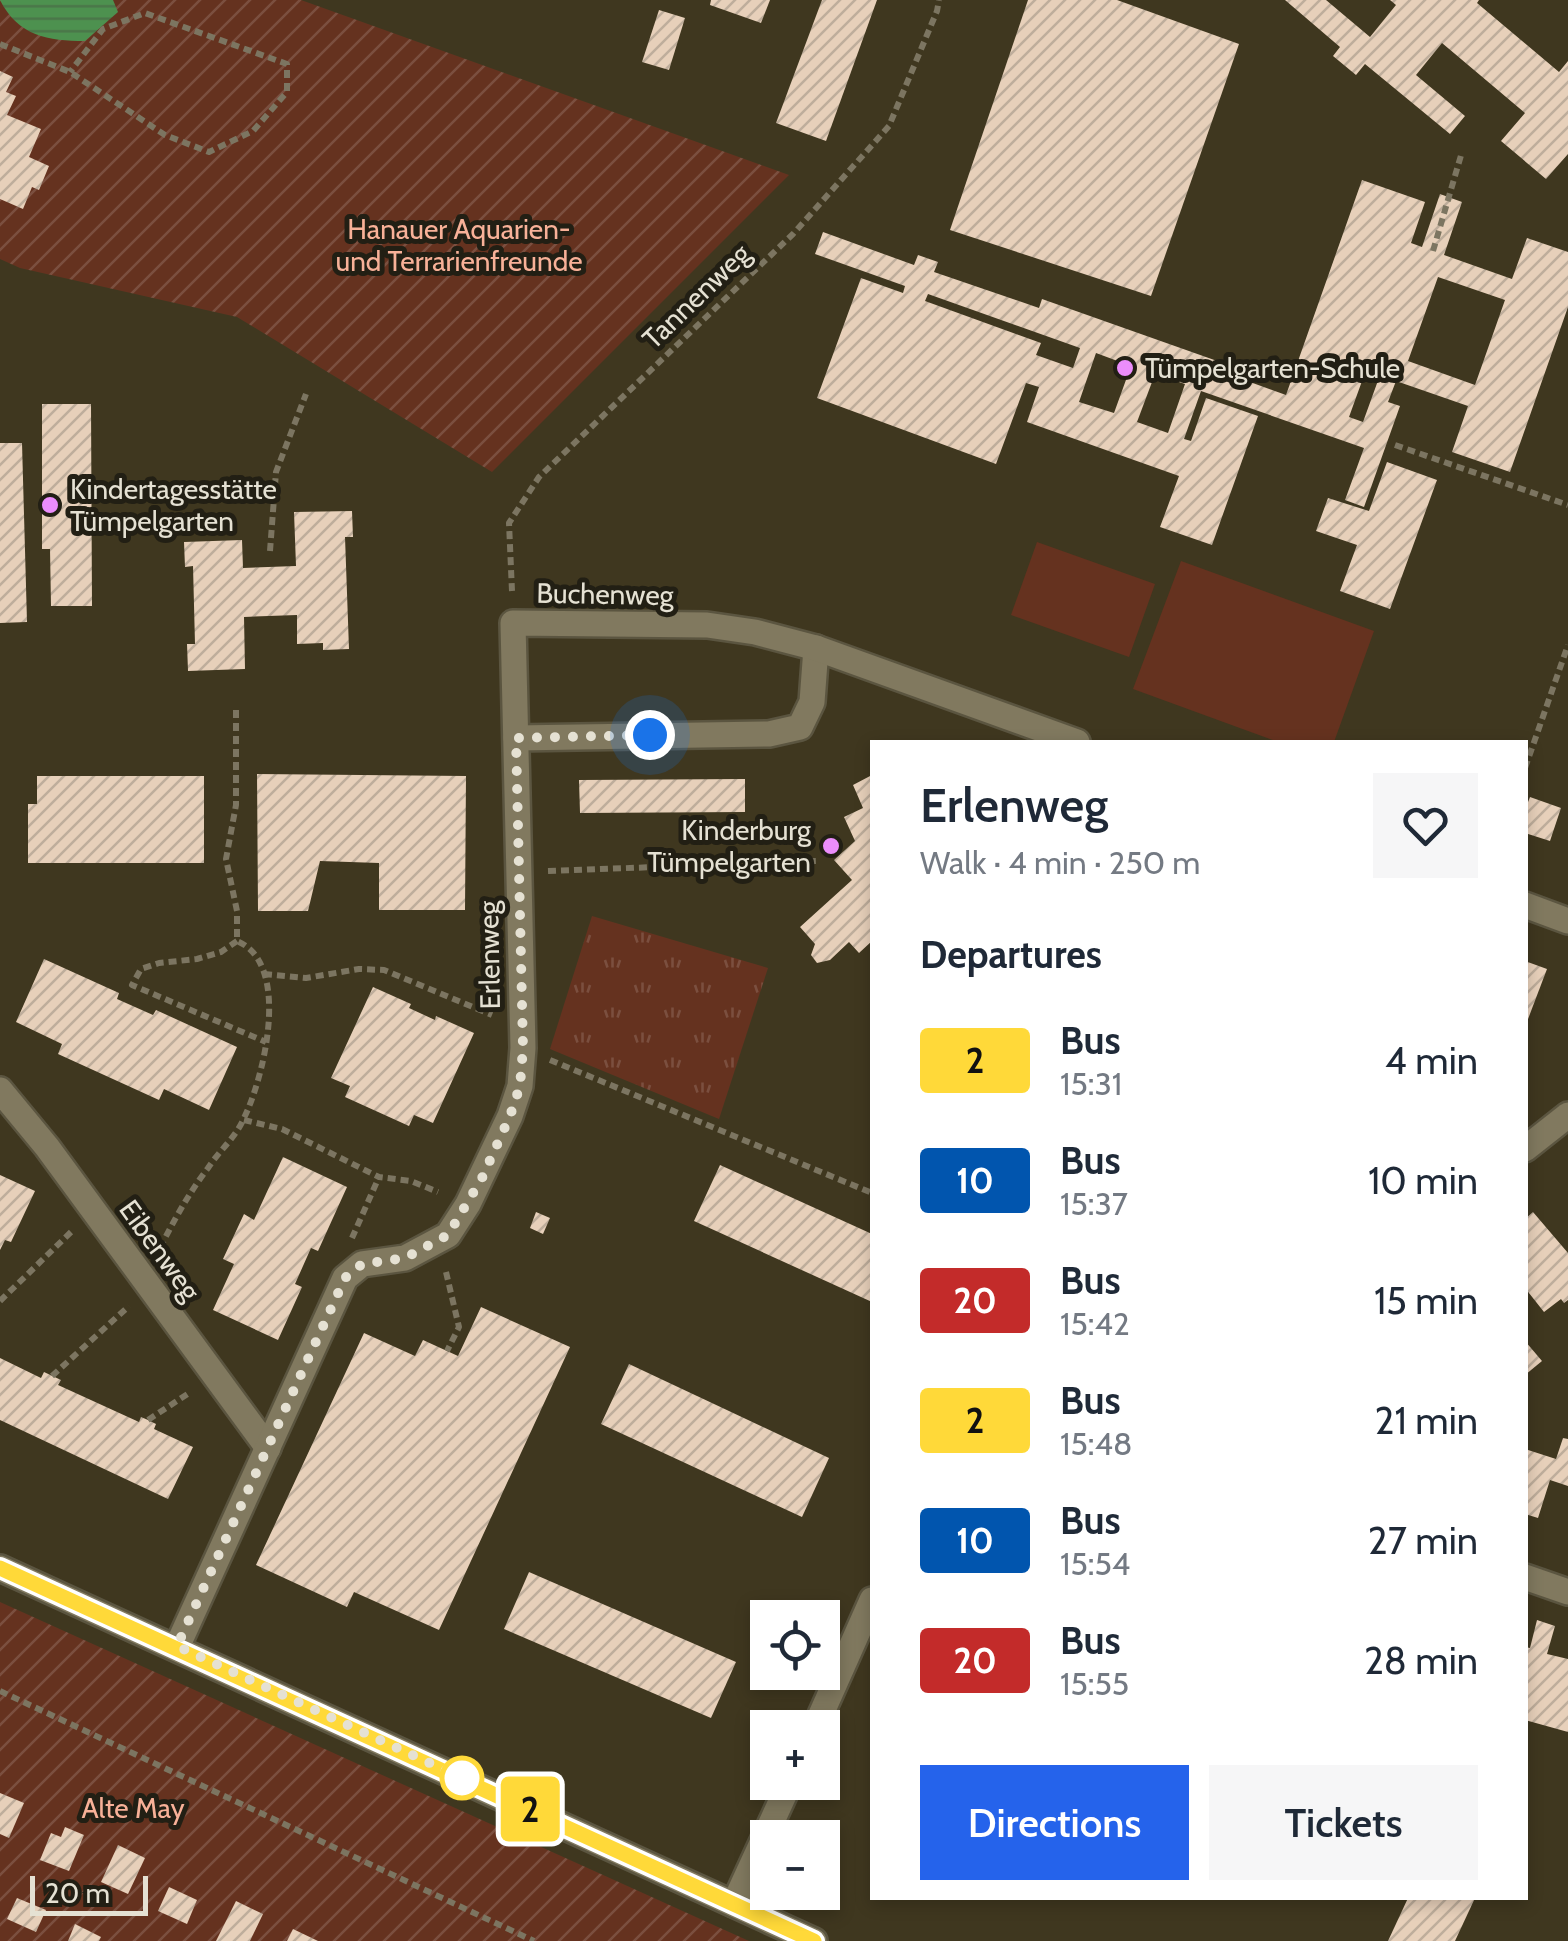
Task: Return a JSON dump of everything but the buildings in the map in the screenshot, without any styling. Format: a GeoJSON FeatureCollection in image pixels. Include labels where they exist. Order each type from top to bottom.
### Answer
{"type":"FeatureCollection","features":[{"type":"Feature","properties":{"kind":"street","name":"Buchenweg"},"geometry":{"type":"LineString","coordinates":[[516,738],[513,623],[707,625],[755,632],[816,648],[1071,740]]}},
{"type":"Feature","properties":{"kind":"street"},"geometry":{"type":"LineString","coordinates":[[516,738],[769,734],[800,726],[812,702],[816,648]]}},
{"type":"Feature","properties":{"kind":"street","name":"Erlenweg"},"geometry":{"type":"LineString","coordinates":[[345,1278],[362,1264],[405,1258],[448,1235],[468,1204],[520,1086],[516,738]]}},
{"type":"Feature","properties":{"kind":"street"},"geometry":{"type":"LineString","coordinates":[[1528,906],[1568,921]]}},
{"type":"Feature","properties":{"kind":"street","name":"Eibenweg"},"geometry":{"type":"LineString","coordinates":[[0,1090],[94,1210],[268,1448]]}},
{"type":"Feature","properties":{"kind":"street"},"geometry":{"type":"LineString","coordinates":[[1528,1147],[1568,1115]]}},
{"type":"Feature","properties":{"kind":"street"},"geometry":{"type":"LineString","coordinates":[[177,1646],[345,1278]]}},
{"type":"Feature","properties":{"kind":"street"},"geometry":{"type":"LineString","coordinates":[[0,1568],[814,1941]]}},
{"type":"Feature","properties":{"kind":"street"},"geometry":{"type":"LineString","coordinates":[[1528,1578],[1568,1592]]}},
{"type":"Feature","properties":{"kind":"street"},"geometry":{"type":"LineString","coordinates":[[823,1710],[870,1604]]}},
{"type":"Feature","properties":{"kind":"street"},"geometry":{"type":"LineString","coordinates":[[734,1904],[782,1800]]}},
{"type":"Feature","properties":{"kind":"path","name":"Tannenweg"},"geometry":{"type":"LineString","coordinates":[[513,623],[509,522],[538,477],[793,234],[890,126],[938,11],[938,0]]}},
{"type":"Feature","properties":{"kind":"path"},"geometry":{"type":"LineString","coordinates":[[0,44],[70,72],[164,135],[209,152],[253,131],[287,92],[287,64],[145,12],[103,29],[70,72]]}},
{"type":"Feature","properties":{"kind":"path"},"geometry":{"type":"LineString","coordinates":[[1433,251],[1462,152]]}},
{"type":"Feature","properties":{"kind":"path"},"geometry":{"type":"LineString","coordinates":[[270,551],[276,472],[306,394]]}},
{"type":"Feature","properties":{"kind":"path"},"geometry":{"type":"LineString","coordinates":[[1395,446],[1568,505]]}},
{"type":"Feature","properties":{"kind":"path"},"geometry":{"type":"LineString","coordinates":[[1528,759],[1568,645]]}},
{"type":"Feature","properties":{"kind":"path"},"geometry":{"type":"LineString","coordinates":[[236,710],[236,805],[226,859],[237,911],[237,941]]}},
{"type":"Feature","properties":{"kind":"path"},"geometry":{"type":"LineString","coordinates":[[517,872],[819,861]]}},
{"type":"Feature","properties":{"kind":"path"},"geometry":{"type":"LineString","coordinates":[[52,1376],[147,1283],[179,1212],[244,1120],[255,1092],[270,1002],[258,957],[237,941]]}},
{"type":"Feature","properties":{"kind":"path"},"geometry":{"type":"LineString","coordinates":[[237,941],[221,952],[142,969],[132,985],[266,1042]]}},
{"type":"Feature","properties":{"kind":"path"},"geometry":{"type":"LineString","coordinates":[[264,974],[306,978],[359,968],[384,970],[522,1038],[870,1192]]}},
{"type":"Feature","properties":{"kind":"path"},"geometry":{"type":"LineString","coordinates":[[244,1120],[282,1129],[379,1177],[411,1181],[468,1204]]}},
{"type":"Feature","properties":{"kind":"path"},"geometry":{"type":"LineString","coordinates":[[345,1278],[353,1230],[379,1177]]}},
{"type":"Feature","properties":{"kind":"path"},"geometry":{"type":"LineString","coordinates":[[0,1301],[94,1210]]}},
{"type":"Feature","properties":{"kind":"path"},"geometry":{"type":"LineString","coordinates":[[439,1241],[459,1327],[448,1351]]}},
{"type":"Feature","properties":{"kind":"path"},"geometry":{"type":"LineString","coordinates":[[148,1420],[214,1375]]}},
{"type":"Feature","properties":{"kind":"path"},"geometry":{"type":"LineString","coordinates":[[0,1691],[534,1941]]}},
{"type":"Feature","properties":{"kind":"green space","name":"Hanauer Aquarien- und Terrarienfreunde"},"geometry":{"type":"Polygon","coordinates":[[[0,0],[301,0],[789,175],[492,472],[237,317],[20,268],[0,259],[0,0]]]}},
{"type":"Feature","properties":{"kind":"green space"},"geometry":{"type":"Polygon","coordinates":[[[1037,542],[1155,584],[1129,657],[1011,615],[1037,542]]]}},
{"type":"Feature","properties":{"kind":"green space"},"geometry":{"type":"Polygon","coordinates":[[[1181,561],[1374,631],[1335,740],[1273,740],[1133,689],[1181,561]]]}},
{"type":"Feature","properties":{"kind":"green space"},"geometry":{"type":"Polygon","coordinates":[[[592,916],[768,968],[719,1119],[550,1049],[592,916]]]}},
{"type":"Feature","properties":{"kind":"green space","name":"Alte May"},"geometry":{"type":"Polygon","coordinates":[[[0,1602],[749,1941],[0,1941],[0,1602]]]}},
{"type":"Feature","properties":{"kind":"shaded area"},"geometry":{"type":"Polygon","coordinates":[[[0,0],[113,0],[118,12],[85,41],[59,40],[25,29],[0,0]]]}},
{"type":"Feature","properties":{"kind":"bus line","name":"2"},"geometry":{"type":"LineString","coordinates":[[0,1568],[814,1941]]}},
{"type":"Feature","properties":{"kind":"place","name":"Tümpelgarten-Schule"},"geometry":{"type":"Point","coordinates":[1125,368]}},
{"type":"Feature","properties":{"kind":"place","name":"Kindertagesstätte Tümpelgarten"},"geometry":{"type":"Point","coordinates":[50,505]}},
{"type":"Feature","properties":{"kind":"place","name":"Kinderburg Tümpelgarten"},"geometry":{"type":"Point","coordinates":[831,846]}},
{"type":"Feature","properties":{"kind":"route"},"geometry":{"type":"LineString","coordinates":[[462,1778],[177,1646],[345,1278],[362,1264],[405,1258],[448,1235],[482,1178],[510,1116],[520,1086],[523,1048],[516,738],[650,735]]}}]}
